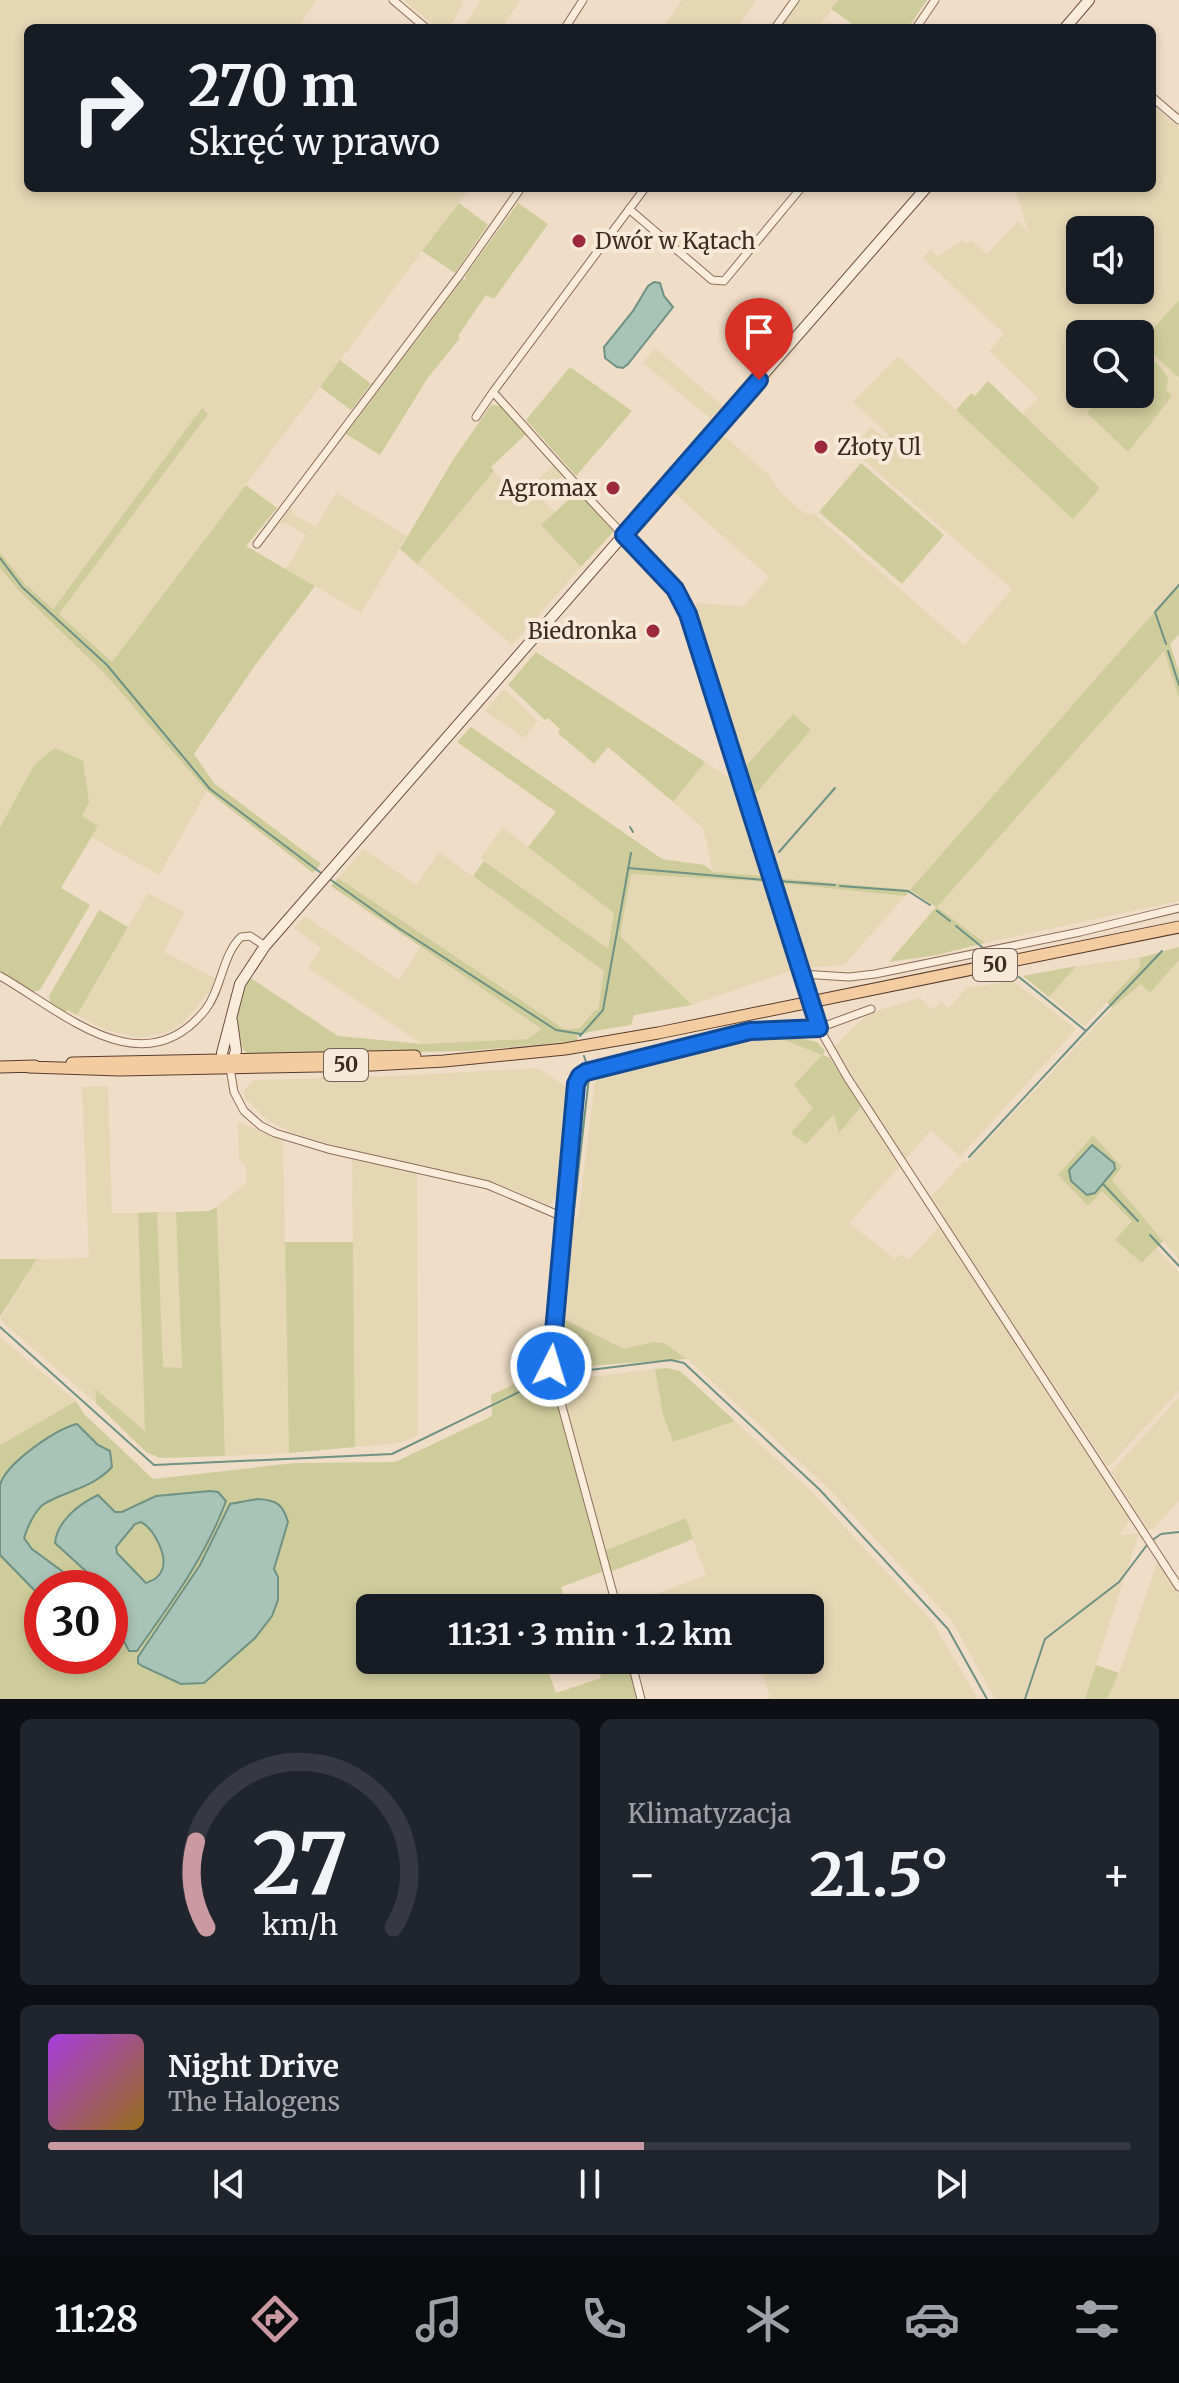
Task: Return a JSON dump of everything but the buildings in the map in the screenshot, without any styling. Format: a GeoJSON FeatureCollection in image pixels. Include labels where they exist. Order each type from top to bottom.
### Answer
{"type":"FeatureCollection","features":[{"type":"Feature","properties":{"kind":"main road","name":"50"},"geometry":{"type":"LineString","coordinates":[[0,1067],[88,1070],[229,1062],[372,1065],[602,1043],[1179,927]]}},
{"type":"Feature","properties":{"kind":"street"},"geometry":{"type":"LineString","coordinates":[[393,0],[421,24]]}},
{"type":"Feature","properties":{"kind":"street"},"geometry":{"type":"LineString","coordinates":[[568,24],[583,0]]}},
{"type":"Feature","properties":{"kind":"street"},"geometry":{"type":"LineString","coordinates":[[778,24],[795,0]]}},
{"type":"Feature","properties":{"kind":"street"},"geometry":{"type":"LineString","coordinates":[[919,24],[935,0]]}},
{"type":"Feature","properties":{"kind":"street"},"geometry":{"type":"LineString","coordinates":[[1070,24],[1089,0]]}},
{"type":"Feature","properties":{"kind":"street"},"geometry":{"type":"LineString","coordinates":[[1156,100],[1179,120]]}},
{"type":"Feature","properties":{"kind":"street"},"geometry":{"type":"LineString","coordinates":[[257,544],[459,276],[518,192]]}},
{"type":"Feature","properties":{"kind":"street"},"geometry":{"type":"LineString","coordinates":[[476,417],[642,192]]}},
{"type":"Feature","properties":{"kind":"street"},"geometry":{"type":"LineString","coordinates":[[629,209],[712,280],[724,281],[728,280],[798,192]]}},
{"type":"Feature","properties":{"kind":"street"},"geometry":{"type":"LineString","coordinates":[[563,1217],[488,1185],[328,1149],[261,1126],[244,1111],[234,1092],[229,1062],[232,1021],[240,984],[265,946],[923,192]]}},
{"type":"Feature","properties":{"kind":"street"},"geometry":{"type":"LineString","coordinates":[[493,392],[675,589],[688,614],[819,1028],[855,1090],[1179,1587]]}},
{"type":"Feature","properties":{"kind":"street"},"geometry":{"type":"LineString","coordinates":[[801,974],[849,977],[875,974],[1080,932],[1179,908]]}},
{"type":"Feature","properties":{"kind":"street"},"geometry":{"type":"LineString","coordinates":[[0,976],[82,1027],[112,1041],[137,1044],[177,1035],[201,1015],[213,998],[234,946],[241,937],[250,936],[265,946]]}},
{"type":"Feature","properties":{"kind":"street"},"geometry":{"type":"LineString","coordinates":[[613,1594],[551,1366],[576,1084],[582,1073],[750,1031],[819,1028],[871,1009]]}},
{"type":"Feature","properties":{"kind":"street"},"geometry":{"type":"LineString","coordinates":[[635,1674],[641,1699]]}},
{"type":"Feature","properties":{"kind":"shaded area"},"geometry":{"type":"Polygon","coordinates":[[[0,0],[317,0],[302,24],[24,24],[24,192],[467,192],[112,662],[59,614],[208,413],[202,409],[52,609],[25,584],[0,552],[0,0]]]}},
{"type":"Feature","properties":{"kind":"shaded area"},"geometry":{"type":"Polygon","coordinates":[[[460,0],[463,4],[451,24],[433,24],[405,2],[460,0]]]}},
{"type":"Feature","properties":{"kind":"shaded area"},"geometry":{"type":"Polygon","coordinates":[[[481,0],[520,0],[505,24],[465,24],[481,0]]]}},
{"type":"Feature","properties":{"kind":"shaded area"},"geometry":{"type":"Polygon","coordinates":[[[682,0],[756,0],[740,24],[666,24],[682,0]]]}},
{"type":"Feature","properties":{"kind":"shaded area"},"geometry":{"type":"Polygon","coordinates":[[[798,0],[838,0],[821,24],[781,24],[798,0]]]}},
{"type":"Feature","properties":{"kind":"shaded area"},"geometry":{"type":"Polygon","coordinates":[[[838,0],[927,0],[911,24],[852,24],[831,9],[838,0]]]}},
{"type":"Feature","properties":{"kind":"shaded area"},"geometry":{"type":"Polygon","coordinates":[[[1156,107],[1179,127],[1179,300],[1154,328],[1154,320],[1066,320],[1066,408],[1091,408],[1087,413],[1104,408],[1154,408],[1154,393],[1166,390],[1154,368],[1154,354],[1179,378],[1179,584],[910,891],[777,878],[752,798],[811,730],[793,714],[743,769],[694,617],[698,619],[696,603],[744,606],[769,577],[674,493],[724,436],[769,475],[781,493],[804,513],[814,514],[964,645],[1012,589],[851,449],[871,427],[886,438],[889,435],[853,402],[898,356],[1073,518],[1100,488],[1022,414],[1038,398],[989,351],[1004,334],[923,258],[930,249],[938,256],[963,240],[967,244],[971,240],[987,254],[1018,221],[1028,232],[1016,192],[1156,192],[1156,107]]]}},
{"type":"Feature","properties":{"kind":"shaded area"},"geometry":{"type":"Polygon","coordinates":[[[459,203],[488,225],[455,273],[422,251],[459,203]]]}},
{"type":"Feature","properties":{"kind":"shaded area"},"geometry":{"type":"Polygon","coordinates":[[[518,203],[548,224],[494,299],[486,295],[458,336],[460,338],[427,379],[380,455],[346,434],[463,279],[466,280],[465,276],[518,203]]]}},
{"type":"Feature","properties":{"kind":"shaded area"},"geometry":{"type":"Polygon","coordinates":[[[654,282],[660,283],[664,296],[673,307],[628,364],[623,368],[617,367],[605,358],[604,347],[654,282]]]}},
{"type":"Feature","properties":{"kind":"shaded area"},"geometry":{"type":"Polygon","coordinates":[[[1179,300],[1179,378],[1154,354],[1154,328],[1179,300]]]}},
{"type":"Feature","properties":{"kind":"shaded area"},"geometry":{"type":"Polygon","coordinates":[[[655,348],[723,406],[711,419],[643,363],[655,348]]]}},
{"type":"Feature","properties":{"kind":"shaded area"},"geometry":{"type":"Polygon","coordinates":[[[340,360],[371,384],[351,410],[320,387],[340,360]]]}},
{"type":"Feature","properties":{"kind":"shaded area"},"geometry":{"type":"Polygon","coordinates":[[[1154,361],[1168,377],[1166,390],[1172,396],[1128,452],[1087,413],[1091,408],[1154,408],[1154,361]]]}},
{"type":"Feature","properties":{"kind":"shaded area"},"geometry":{"type":"Polygon","coordinates":[[[570,367],[632,411],[576,476],[526,420],[570,367]]]}},
{"type":"Feature","properties":{"kind":"shaded area"},"geometry":{"type":"Polygon","coordinates":[[[988,381],[1100,488],[1073,519],[956,410],[971,393],[975,396],[988,381]]]}},
{"type":"Feature","properties":{"kind":"shaded area"},"geometry":{"type":"Polygon","coordinates":[[[491,405],[501,406],[526,434],[491,467],[494,471],[417,564],[400,549],[453,460],[491,405]]]}},
{"type":"Feature","properties":{"kind":"shaded area"},"geometry":{"type":"Polygon","coordinates":[[[202,408],[208,414],[59,614],[112,662],[246,485],[277,508],[246,546],[315,586],[194,754],[214,783],[321,864],[313,873],[207,791],[103,672],[19,591],[0,568],[0,552],[25,584],[53,609],[202,408]]]}},
{"type":"Feature","properties":{"kind":"shaded area"},"geometry":{"type":"Polygon","coordinates":[[[861,463],[944,535],[902,584],[819,512],[861,463]]]}},
{"type":"Feature","properties":{"kind":"shaded area"},"geometry":{"type":"Polygon","coordinates":[[[554,465],[564,475],[540,497],[555,512],[542,525],[581,567],[512,645],[417,564],[494,471],[519,497],[554,465]]]}},
{"type":"Feature","properties":{"kind":"shaded area"},"geometry":{"type":"Polygon","coordinates":[[[578,491],[614,531],[581,567],[541,525],[578,491]]]}},
{"type":"Feature","properties":{"kind":"shaded area"},"geometry":{"type":"Polygon","coordinates":[[[336,493],[407,536],[361,613],[286,569],[306,535],[286,523],[279,524],[291,507],[293,514],[316,527],[336,493]]]}},
{"type":"Feature","properties":{"kind":"shaded area"},"geometry":{"type":"Polygon","coordinates":[[[0,568],[19,591],[103,672],[207,791],[159,875],[91,837],[97,826],[82,816],[34,766],[0,828],[0,568]]]}},
{"type":"Feature","properties":{"kind":"shaded area"},"geometry":{"type":"Polygon","coordinates":[[[1179,584],[1179,634],[1170,644],[1179,672],[1179,698],[1164,651],[937,907],[985,943],[937,955],[889,962],[936,907],[911,891],[905,896],[778,883],[777,878],[910,890],[1179,584]]]}},
{"type":"Feature","properties":{"kind":"shaded area"},"geometry":{"type":"Polygon","coordinates":[[[1164,651],[1179,698],[1179,901],[985,943],[937,907],[1164,651]]]}},
{"type":"Feature","properties":{"kind":"shaded area"},"geometry":{"type":"Polygon","coordinates":[[[536,652],[705,762],[673,802],[608,747],[594,764],[558,733],[560,729],[548,718],[545,720],[508,685],[536,652]]]}},
{"type":"Feature","properties":{"kind":"shaded area"},"geometry":{"type":"Polygon","coordinates":[[[504,689],[538,721],[524,738],[485,711],[504,689]]]}},
{"type":"Feature","properties":{"kind":"shaded area"},"geometry":{"type":"Polygon","coordinates":[[[793,714],[811,730],[752,798],[743,769],[793,714]]]}},
{"type":"Feature","properties":{"kind":"shaded area"},"geometry":{"type":"Polygon","coordinates":[[[471,727],[662,859],[705,865],[713,872],[766,876],[768,882],[631,874],[620,936],[692,1005],[634,1015],[631,1025],[589,1032],[577,1036],[578,1041],[467,1051],[248,1055],[238,1038],[237,1028],[239,1006],[249,977],[338,1036],[422,1044],[527,1039],[542,1029],[331,886],[338,878],[564,1029],[580,1028],[598,1010],[604,971],[473,876],[484,861],[608,949],[614,913],[528,847],[556,812],[457,742],[471,727]]]}},
{"type":"Feature","properties":{"kind":"shaded area"},"geometry":{"type":"Polygon","coordinates":[[[55,748],[83,761],[89,802],[82,816],[98,826],[61,888],[90,905],[40,990],[32,992],[0,973],[0,828],[34,765],[55,748]]]}},
{"type":"Feature","properties":{"kind":"shaded area"},"geometry":{"type":"Polygon","coordinates":[[[705,762],[738,783],[766,876],[713,872],[703,828],[673,802],[705,762]]]}},
{"type":"Feature","properties":{"kind":"shaded area"},"geometry":{"type":"Polygon","coordinates":[[[502,827],[614,913],[608,950],[481,858],[502,827]]]}},
{"type":"Feature","properties":{"kind":"shaded area"},"geometry":{"type":"Polygon","coordinates":[[[364,849],[416,885],[439,852],[604,971],[598,1010],[580,1028],[564,1029],[338,878],[364,849]]]}},
{"type":"Feature","properties":{"kind":"shaded area"},"geometry":{"type":"Polygon","coordinates":[[[631,874],[768,882],[796,969],[692,1005],[620,936],[631,874]]]}},
{"type":"Feature","properties":{"kind":"shaded area"},"geometry":{"type":"Polygon","coordinates":[[[778,883],[905,896],[844,965],[804,968],[778,883]]]}},
{"type":"Feature","properties":{"kind":"shaded area"},"geometry":{"type":"Polygon","coordinates":[[[148,893],[185,912],[164,952],[215,978],[211,990],[183,1023],[169,1032],[139,1038],[105,1030],[77,1015],[148,893]]]}},
{"type":"Feature","properties":{"kind":"shaded area"},"geometry":{"type":"Polygon","coordinates":[[[99,910],[128,927],[77,1015],[67,1010],[65,1013],[50,1003],[49,996],[99,910]]]}},
{"type":"Feature","properties":{"kind":"shaded area"},"geometry":{"type":"Polygon","coordinates":[[[305,916],[399,980],[420,947],[543,1029],[527,1039],[422,1044],[308,968],[321,948],[294,928],[305,916]]]}},
{"type":"Feature","properties":{"kind":"shaded area"},"geometry":{"type":"Polygon","coordinates":[[[1179,947],[1179,960],[1150,993],[1141,984],[1112,1008],[1107,1002],[1141,966],[1139,958],[1179,947]]]}},
{"type":"Feature","properties":{"kind":"shaded area"},"geometry":{"type":"Polygon","coordinates":[[[1139,958],[1142,966],[1084,1026],[1049,997],[1076,966],[1139,958]]]}},
{"type":"Feature","properties":{"kind":"shaded area"},"geometry":{"type":"Polygon","coordinates":[[[1179,960],[1179,1260],[1112,1180],[1122,1167],[1093,1136],[1058,1175],[1088,1206],[1102,1190],[1132,1221],[1116,1240],[1142,1263],[1157,1249],[1179,1272],[1179,1391],[1108,1467],[930,1198],[1122,998],[1142,984],[1151,992],[1179,960]]]}},
{"type":"Feature","properties":{"kind":"shaded area"},"geometry":{"type":"Polygon","coordinates":[[[1076,966],[1049,997],[1023,976],[1076,966]]]}},
{"type":"Feature","properties":{"kind":"shaded area"},"geometry":{"type":"Polygon","coordinates":[[[1013,981],[1076,1029],[960,1157],[931,1130],[905,1160],[834,1047],[860,1021],[876,1011],[920,998],[933,1010],[941,1001],[949,1008],[966,988],[1013,981]]]}},
{"type":"Feature","properties":{"kind":"shaded area"},"geometry":{"type":"Polygon","coordinates":[[[783,1034],[780,1039],[823,1055],[813,1108],[792,1134],[834,1114],[839,1132],[861,1107],[900,1166],[849,1223],[895,1259],[901,1254],[909,1260],[939,1227],[1131,1519],[1119,1535],[1139,1533],[1085,1699],[995,1699],[952,1621],[823,1483],[687,1359],[664,1343],[653,1342],[624,1349],[562,1318],[572,1217],[578,1218],[596,1074],[749,1037],[783,1034]]]}},
{"type":"Feature","properties":{"kind":"shaded area"},"geometry":{"type":"Polygon","coordinates":[[[783,1034],[817,1042],[861,1107],[839,1133],[834,1114],[806,1144],[791,1133],[813,1108],[794,1085],[822,1055],[779,1038],[783,1034]]]}},
{"type":"Feature","properties":{"kind":"shaded area"},"geometry":{"type":"Polygon","coordinates":[[[538,1068],[567,1087],[558,1194],[549,1205],[496,1183],[353,1151],[293,1133],[267,1120],[245,1098],[244,1090],[255,1080],[538,1068]]]}},
{"type":"Feature","properties":{"kind":"shaded area"},"geometry":{"type":"Polygon","coordinates":[[[108,1086],[112,1213],[138,1213],[146,1432],[95,1390],[96,1403],[0,1320],[37,1259],[89,1258],[82,1087],[108,1086]]]}},
{"type":"Feature","properties":{"kind":"shaded area"},"geometry":{"type":"Polygon","coordinates":[[[238,1122],[283,1141],[289,1453],[225,1456],[217,1207],[246,1183],[246,1167],[239,1159],[238,1122]]]}},
{"type":"Feature","properties":{"kind":"shaded area"},"geometry":{"type":"Polygon","coordinates":[[[1093,1135],[1122,1167],[1112,1180],[1163,1241],[1142,1263],[1115,1240],[1132,1221],[1102,1191],[1088,1206],[1058,1175],[1093,1135]]]}},
{"type":"Feature","properties":{"kind":"shaded area"},"geometry":{"type":"Polygon","coordinates":[[[1092,1145],[1114,1163],[1115,1169],[1095,1193],[1087,1195],[1071,1181],[1069,1170],[1092,1145]]]}},
{"type":"Feature","properties":{"kind":"shaded area"},"geometry":{"type":"Polygon","coordinates":[[[352,1157],[417,1172],[418,1435],[399,1443],[355,1447],[352,1157]]]}},
{"type":"Feature","properties":{"kind":"shaded area"},"geometry":{"type":"Polygon","coordinates":[[[217,1207],[225,1456],[160,1458],[146,1452],[96,1403],[95,1389],[145,1431],[138,1213],[157,1212],[163,1367],[182,1368],[176,1212],[209,1211],[217,1207]]]}},
{"type":"Feature","properties":{"kind":"shaded area"},"geometry":{"type":"Polygon","coordinates":[[[157,1212],[176,1212],[182,1368],[163,1368],[157,1212]]]}},
{"type":"Feature","properties":{"kind":"shaded area"},"geometry":{"type":"Polygon","coordinates":[[[285,1242],[353,1242],[355,1447],[289,1453],[285,1242]]]}},
{"type":"Feature","properties":{"kind":"shaded area"},"geometry":{"type":"Polygon","coordinates":[[[37,1259],[0,1317],[0,1260],[37,1259]]]}},
{"type":"Feature","properties":{"kind":"shaded area"},"geometry":{"type":"Polygon","coordinates":[[[562,1318],[624,1349],[653,1342],[664,1343],[687,1359],[558,1368],[562,1318]]]}},
{"type":"Feature","properties":{"kind":"shaded area"},"geometry":{"type":"Polygon","coordinates":[[[0,1337],[76,1401],[0,1445],[0,1337]]]}},
{"type":"Feature","properties":{"kind":"shaded area"},"geometry":{"type":"Polygon","coordinates":[[[547,1369],[604,1571],[561,1587],[563,1594],[356,1594],[356,1674],[549,1674],[556,1693],[601,1678],[600,1674],[631,1674],[638,1699],[0,1699],[0,1445],[76,1401],[84,1414],[153,1479],[295,1463],[395,1462],[492,1416],[491,1395],[547,1369]]]}},
{"type":"Feature","properties":{"kind":"shaded area"},"geometry":{"type":"Polygon","coordinates":[[[655,1369],[663,1415],[673,1442],[735,1421],[813,1493],[932,1621],[978,1699],[765,1699],[770,1697],[763,1674],[824,1674],[824,1594],[656,1594],[706,1575],[685,1518],[604,1551],[558,1381],[655,1369]]]}},
{"type":"Feature","properties":{"kind":"shaded area"},"geometry":{"type":"Polygon","coordinates":[[[655,1369],[680,1371],[735,1421],[673,1442],[663,1415],[655,1369]]]}},
{"type":"Feature","properties":{"kind":"shaded area"},"geometry":{"type":"Polygon","coordinates":[[[1179,1397],[1179,1501],[1154,1528],[1148,1530],[1111,1472],[1179,1397]]]}},
{"type":"Feature","properties":{"kind":"shaded area"},"geometry":{"type":"Polygon","coordinates":[[[77,1424],[98,1445],[110,1451],[112,1467],[88,1485],[44,1504],[38,1510],[24,1538],[32,1549],[60,1570],[24,1570],[24,1580],[0,1555],[0,1485],[21,1457],[77,1424]]]}},
{"type":"Feature","properties":{"kind":"shaded area"},"geometry":{"type":"Polygon","coordinates":[[[210,1491],[218,1492],[226,1501],[187,1579],[137,1651],[128,1649],[128,1570],[85,1570],[55,1543],[60,1527],[70,1514],[98,1495],[115,1512],[122,1512],[156,1496],[210,1491]],[[141,1522],[135,1524],[116,1547],[117,1553],[146,1583],[159,1575],[163,1564],[159,1543],[141,1522]]]}},
{"type":"Feature","properties":{"kind":"shaded area"},"geometry":{"type":"Polygon","coordinates":[[[258,1499],[278,1504],[288,1522],[274,1569],[278,1577],[278,1600],[272,1616],[255,1638],[204,1683],[181,1684],[142,1666],[138,1663],[138,1657],[200,1565],[230,1504],[258,1499]]]}},
{"type":"Feature","properties":{"kind":"shaded area"},"geometry":{"type":"Polygon","coordinates":[[[686,1518],[693,1539],[610,1572],[604,1551],[686,1518]]]}},
{"type":"Feature","properties":{"kind":"shaded area"},"geometry":{"type":"Polygon","coordinates":[[[1158,1561],[1179,1594],[1179,1699],[1107,1699],[1119,1673],[1158,1561]]]}},
{"type":"Feature","properties":{"kind":"shaded area"},"geometry":{"type":"Polygon","coordinates":[[[1096,1665],[1119,1673],[1107,1699],[1085,1699],[1096,1665]]]}},
{"type":"Feature","properties":{"kind":"waterway"},"geometry":{"type":"LineString","coordinates":[[0,558],[22,587],[107,665],[210,789],[321,873]]}},
{"type":"Feature","properties":{"kind":"waterway"},"geometry":{"type":"LineString","coordinates":[[1166,644],[1155,612],[1179,585]]}},
{"type":"Feature","properties":{"kind":"waterway"},"geometry":{"type":"LineString","coordinates":[[1168,651],[1179,685]]}},
{"type":"Feature","properties":{"kind":"waterway"},"geometry":{"type":"LineString","coordinates":[[779,852],[835,788]]}},
{"type":"Feature","properties":{"kind":"waterway"},"geometry":{"type":"LineString","coordinates":[[630,827],[633,832]]}},
{"type":"Feature","properties":{"kind":"waterway"},"geometry":{"type":"LineString","coordinates":[[580,1036],[603,1010],[631,853]]}},
{"type":"Feature","properties":{"kind":"waterway"},"geometry":{"type":"LineString","coordinates":[[628,868],[765,880]]}},
{"type":"Feature","properties":{"kind":"waterway"},"geometry":{"type":"LineString","coordinates":[[331,880],[397,927],[556,1030],[581,1034]]}},
{"type":"Feature","properties":{"kind":"waterway"},"geometry":{"type":"LineString","coordinates":[[778,881],[835,885]]}},
{"type":"Feature","properties":{"kind":"waterway"},"geometry":{"type":"LineString","coordinates":[[840,886],[908,891],[930,905]]}},
{"type":"Feature","properties":{"kind":"waterway"},"geometry":{"type":"LineString","coordinates":[[937,911],[950,921]]}},
{"type":"Feature","properties":{"kind":"waterway"},"geometry":{"type":"LineString","coordinates":[[956,926],[982,947]]}},
{"type":"Feature","properties":{"kind":"waterway"},"geometry":{"type":"LineString","coordinates":[[1019,977],[1086,1031],[1162,951]]}},
{"type":"Feature","properties":{"kind":"waterway"},"geometry":{"type":"LineString","coordinates":[[969,1157],[1085,1032]]}},
{"type":"Feature","properties":{"kind":"waterway"},"geometry":{"type":"LineString","coordinates":[[584,1056],[586,1062]]}},
{"type":"Feature","properties":{"kind":"waterway"},"geometry":{"type":"LineString","coordinates":[[560,1373],[559,1343],[589,1077]]}},
{"type":"Feature","properties":{"kind":"waterway"},"geometry":{"type":"LineString","coordinates":[[1103,1184],[1138,1221]]}},
{"type":"Feature","properties":{"kind":"waterway"},"geometry":{"type":"LineString","coordinates":[[1150,1235],[1179,1266]]}},
{"type":"Feature","properties":{"kind":"waterway"},"geometry":{"type":"LineString","coordinates":[[0,1327],[154,1465],[392,1454],[550,1377]]}},
{"type":"Feature","properties":{"kind":"waterway"},"geometry":{"type":"LineString","coordinates":[[557,1374],[671,1360],[684,1363],[820,1490],[948,1629],[987,1699]]}},
{"type":"Feature","properties":{"kind":"waterway"},"geometry":{"type":"LineString","coordinates":[[1154,1539],[1161,1534],[1179,1532]]}},
{"type":"Feature","properties":{"kind":"waterway"},"geometry":{"type":"LineString","coordinates":[[1025,1699],[1045,1639],[1119,1582],[1147,1545]]}},
{"type":"Feature","properties":{"kind":"place","name":"Dwór w Kątach"},"geometry":{"type":"Point","coordinates":[579,241]}},
{"type":"Feature","properties":{"kind":"place","name":"Złoty Ul"},"geometry":{"type":"Point","coordinates":[821,447]}},
{"type":"Feature","properties":{"kind":"place","name":"Agromax"},"geometry":{"type":"Point","coordinates":[613,488]}},
{"type":"Feature","properties":{"kind":"place","name":"Biedronka"},"geometry":{"type":"Point","coordinates":[653,631]}},
{"type":"Feature","properties":{"kind":"route"},"geometry":{"type":"LineString","coordinates":[[551,1366],[576,1084],[582,1073],[750,1031],[819,1028],[688,614],[675,589],[624,535],[759,380]]}}]}
